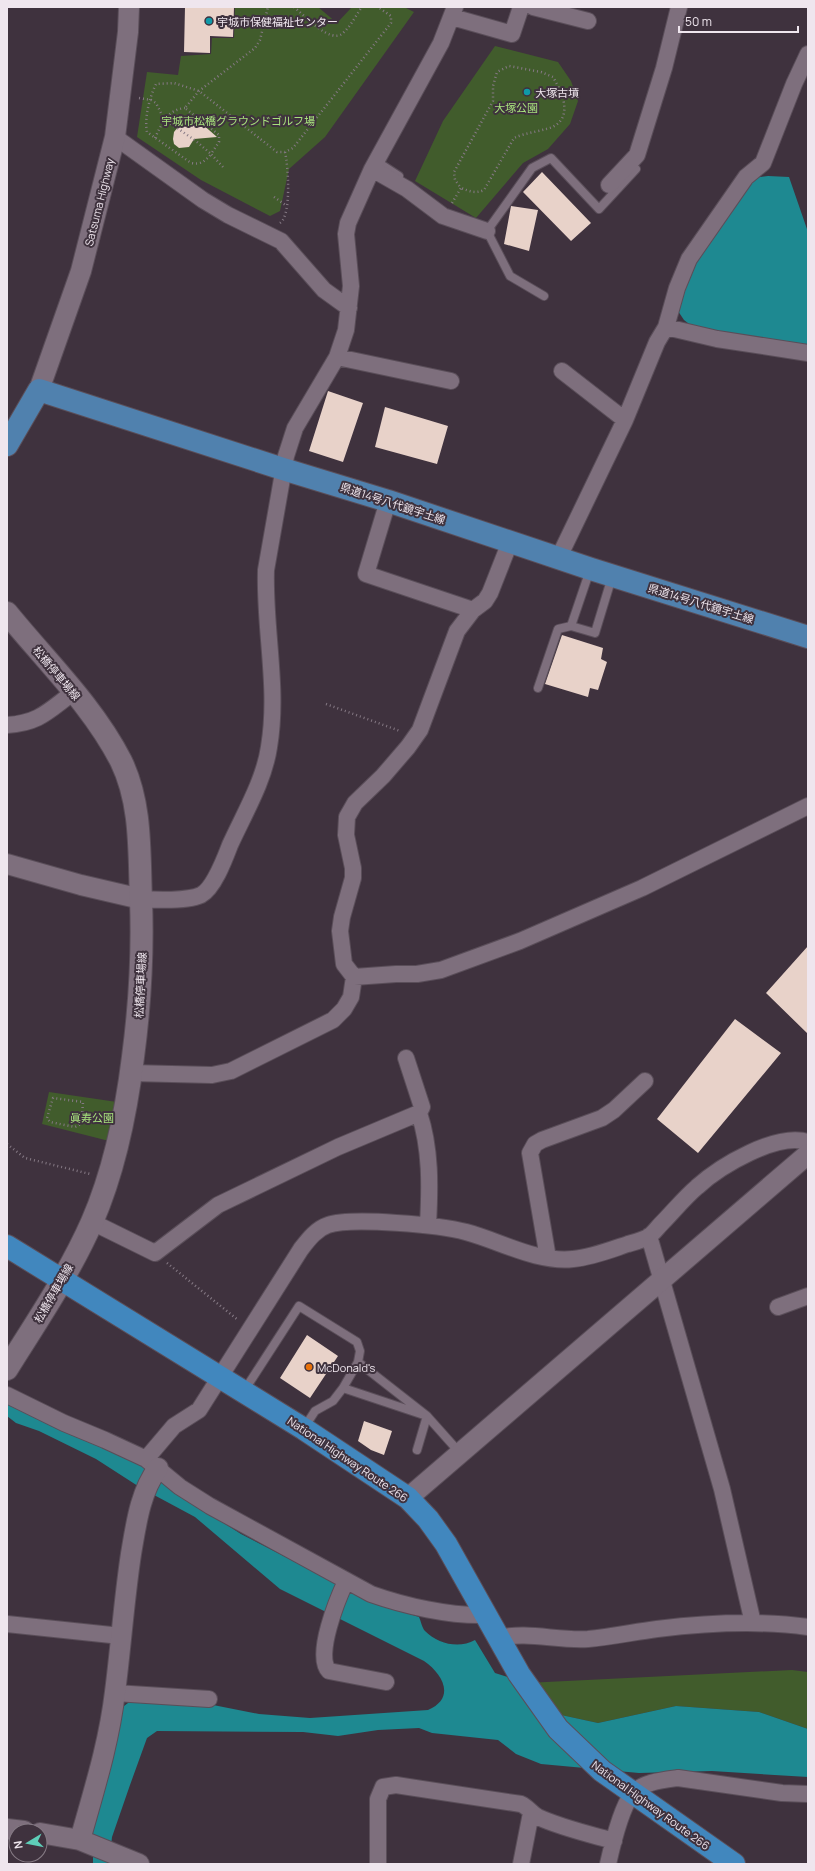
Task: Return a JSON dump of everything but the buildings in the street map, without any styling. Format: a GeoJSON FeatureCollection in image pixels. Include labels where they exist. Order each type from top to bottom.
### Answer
{"type":"FeatureCollection","features":[{"type":"Feature","properties":{"kind":"highway","name":"National Highway Route 266"},"geometry":{"type":"LineString","coordinates":[[7,1246],[304,1429],[408,1498],[428,1519],[446,1544],[519,1674],[558,1729],[602,1771],[632,1794],[734,1864]]}},
{"type":"Feature","properties":{"kind":"main road"},"geometry":{"type":"LineString","coordinates":[[7,445],[39,390]]}},
{"type":"Feature","properties":{"kind":"main road","name":"県道14号八代鏡宇土線"},"geometry":{"type":"LineString","coordinates":[[39,390],[283,469],[388,501],[612,576],[808,637]]}},
{"type":"Feature","properties":{"kind":"main road","name":"松橋停車場線"},"geometry":{"type":"LineString","coordinates":[[7,613],[74,692],[102,729],[122,762],[133,794],[139,828],[142,974],[131,1073],[123,1125],[108,1179],[92,1222],[62,1281],[7,1369]]}},
{"type":"Feature","properties":{"kind":"street","name":"Satsuma Highway"},"geometry":{"type":"LineString","coordinates":[[39,390],[81,271],[115,137],[128,32],[129,7]]}},
{"type":"Feature","properties":{"kind":"street"},"geometry":{"type":"LineString","coordinates":[[7,864],[81,886],[141,899],[193,897],[203,894],[220,869],[262,774],[269,748],[272,695],[266,570],[283,469],[295,428],[337,357],[346,330],[351,273],[346,234],[348,223],[374,165],[441,43],[454,12],[512,34],[521,7]]}},
{"type":"Feature","properties":{"kind":"street"},"geometry":{"type":"LineString","coordinates":[[533,7],[588,21]]}},
{"type":"Feature","properties":{"kind":"street"},"geometry":{"type":"LineString","coordinates":[[609,185],[637,155],[664,68],[679,7]]}},
{"type":"Feature","properties":{"kind":"street"},"geometry":{"type":"LineString","coordinates":[[559,557],[625,420],[657,342],[666,326],[677,288],[689,259],[746,177],[763,163],[794,84],[808,54]]}},
{"type":"Feature","properties":{"kind":"street"},"geometry":{"type":"LineString","coordinates":[[115,137],[203,200],[228,215],[281,241],[324,290],[349,308]]}},
{"type":"Feature","properties":{"kind":"street"},"geometry":{"type":"LineString","coordinates":[[374,165],[443,216],[487,231]]}},
{"type":"Feature","properties":{"kind":"street"},"geometry":{"type":"LineString","coordinates":[[666,326],[717,339],[808,353]]}},
{"type":"Feature","properties":{"kind":"street"},"geometry":{"type":"LineString","coordinates":[[337,357],[451,381]]}},
{"type":"Feature","properties":{"kind":"street"},"geometry":{"type":"LineString","coordinates":[[562,371],[625,420]]}},
{"type":"Feature","properties":{"kind":"street"},"geometry":{"type":"LineString","coordinates":[[388,501],[366,574],[473,610]]}},
{"type":"Feature","properties":{"kind":"street"},"geometry":{"type":"LineString","coordinates":[[131,1073],[212,1075],[231,1071],[333,1020],[344,1010],[351,997],[354,977],[344,964],[340,931],[342,917],[353,878],[353,868],[346,834],[347,817],[355,802],[383,776],[416,737],[420,730],[457,631],[473,610],[485,601],[490,593],[510,542]]}},
{"type":"Feature","properties":{"kind":"street"},"geometry":{"type":"LineString","coordinates":[[7,725],[31,722],[44,716],[74,692]]}},
{"type":"Feature","properties":{"kind":"street"},"geometry":{"type":"LineString","coordinates":[[354,977],[417,974],[441,970],[520,941],[642,888],[808,806]]}},
{"type":"Feature","properties":{"kind":"street"},"geometry":{"type":"LineString","coordinates":[[92,1222],[155,1253],[218,1204],[338,1147],[419,1112],[422,1107],[406,1058]]}},
{"type":"Feature","properties":{"kind":"street"},"geometry":{"type":"LineString","coordinates":[[548,1258],[530,1153],[534,1144],[602,1118],[614,1110],[645,1081]]}},
{"type":"Feature","properties":{"kind":"street"},"geometry":{"type":"LineString","coordinates":[[419,1112],[428,1151],[430,1184],[428,1225]]}},
{"type":"Feature","properties":{"kind":"street"},"geometry":{"type":"LineString","coordinates":[[84,1841],[105,1754],[115,1693],[124,1601],[136,1523],[153,1466],[174,1426],[199,1410],[221,1378],[301,1249],[313,1234],[327,1225],[347,1222],[428,1225],[465,1231],[511,1248],[548,1258],[568,1260],[592,1257],[649,1236],[696,1187],[716,1172],[765,1146],[784,1140],[802,1140],[808,1142]]}},
{"type":"Feature","properties":{"kind":"street"},"geometry":{"type":"LineString","coordinates":[[408,1498],[808,1154]]}},
{"type":"Feature","properties":{"kind":"street"},"geometry":{"type":"LineString","coordinates":[[649,1236],[722,1489],[752,1623]]}},
{"type":"Feature","properties":{"kind":"street"},"geometry":{"type":"LineString","coordinates":[[778,1307],[808,1296]]}},
{"type":"Feature","properties":{"kind":"street"},"geometry":{"type":"LineString","coordinates":[[7,1395],[64,1423],[105,1440],[153,1466],[180,1487],[210,1506],[345,1583],[391,1601],[458,1614],[485,1615]]}},
{"type":"Feature","properties":{"kind":"street"},"geometry":{"type":"LineString","coordinates":[[345,1583],[331,1621],[324,1652],[323,1662],[325,1668],[329,1671],[386,1682]]}},
{"type":"Feature","properties":{"kind":"street"},"geometry":{"type":"LineString","coordinates":[[498,1638],[514,1634],[587,1639],[658,1629],[752,1623],[782,1624],[808,1628]]}},
{"type":"Feature","properties":{"kind":"street"},"geometry":{"type":"LineString","coordinates":[[7,1624],[121,1636]]}},
{"type":"Feature","properties":{"kind":"street"},"geometry":{"type":"LineString","coordinates":[[115,1693],[209,1699]]}},
{"type":"Feature","properties":{"kind":"street"},"geometry":{"type":"LineString","coordinates":[[608,1864],[614,1841],[632,1794],[644,1786],[663,1780],[678,1778],[782,1793],[808,1794]]}},
{"type":"Feature","properties":{"kind":"street"},"geometry":{"type":"LineString","coordinates":[[378,1864],[378,1799],[383,1787],[396,1784],[521,1804],[527,1807],[531,1812],[549,1821],[614,1841]]}},
{"type":"Feature","properties":{"kind":"street"},"geometry":{"type":"LineString","coordinates":[[521,1864],[531,1812]]}},
{"type":"Feature","properties":{"kind":"street"},"geometry":{"type":"LineString","coordinates":[[48,1835],[84,1841],[124,1859]]}},
{"type":"Feature","properties":{"kind":"lane"},"geometry":{"type":"LineString","coordinates":[[544,296],[510,276],[487,231],[532,168],[551,158],[600,209],[636,168]]}},
{"type":"Feature","properties":{"kind":"lane"},"geometry":{"type":"LineString","coordinates":[[374,165],[410,183]]}},
{"type":"Feature","properties":{"kind":"lane"},"geometry":{"type":"LineString","coordinates":[[572,626],[591,569]]}},
{"type":"Feature","properties":{"kind":"lane"},"geometry":{"type":"LineString","coordinates":[[538,688],[558,629],[572,626],[595,633],[612,576]]}},
{"type":"Feature","properties":{"kind":"lane"},"geometry":{"type":"LineString","coordinates":[[243,1392],[299,1306],[357,1342],[360,1351],[358,1362],[343,1388],[333,1401],[316,1411],[304,1429]]}},
{"type":"Feature","properties":{"kind":"lane"},"geometry":{"type":"LineString","coordinates":[[358,1362],[427,1416],[460,1453]]}},
{"type":"Feature","properties":{"kind":"lane"},"geometry":{"type":"LineString","coordinates":[[343,1388],[427,1416]]}},
{"type":"Feature","properties":{"kind":"lane"},"geometry":{"type":"LineString","coordinates":[[417,1450],[427,1416]]}},
{"type":"Feature","properties":{"kind":"path"},"geometry":{"type":"LineString","coordinates":[[155,138],[164,119],[172,111],[185,108],[200,91],[255,48],[260,40],[268,7]]}},
{"type":"Feature","properties":{"kind":"path"},"geometry":{"type":"LineString","coordinates":[[294,7],[328,35],[336,36],[343,34],[362,7]]}},
{"type":"Feature","properties":{"kind":"path"},"geometry":{"type":"LineString","coordinates":[[185,108],[219,135],[219,142],[211,154],[203,162],[196,164],[191,163],[147,132],[146,126],[156,84],[163,82],[185,85],[200,91],[277,152],[285,152],[292,148],[391,23],[391,16],[378,7]]}},
{"type":"Feature","properties":{"kind":"path"},"geometry":{"type":"LineString","coordinates":[[509,66],[541,72],[553,77],[564,101],[562,116],[556,124],[514,138],[484,190],[478,193],[461,188],[455,180],[454,172],[493,101],[493,86],[497,72],[509,66]]}},
{"type":"Feature","properties":{"kind":"path"},"geometry":{"type":"LineString","coordinates":[[139,98],[151,100],[156,104],[164,119],[196,141],[223,166]]}},
{"type":"Feature","properties":{"kind":"path"},"geometry":{"type":"LineString","coordinates":[[266,233],[283,221],[287,206],[288,177],[285,152]]}},
{"type":"Feature","properties":{"kind":"path"},"geometry":{"type":"LineString","coordinates":[[449,207],[461,188]]}},
{"type":"Feature","properties":{"kind":"path"},"geometry":{"type":"LineString","coordinates":[[274,197],[287,206]]}},
{"type":"Feature","properties":{"kind":"path"},"geometry":{"type":"LineString","coordinates":[[326,704],[416,737]]}},
{"type":"Feature","properties":{"kind":"path"},"geometry":{"type":"LineString","coordinates":[[52,1098],[83,1102],[82,1116],[79,1125],[75,1127],[50,1122],[47,1118],[52,1098]]}},
{"type":"Feature","properties":{"kind":"path"},"geometry":{"type":"LineString","coordinates":[[82,1116],[90,1117]]}},
{"type":"Feature","properties":{"kind":"path"},"geometry":{"type":"LineString","coordinates":[[7,1144],[25,1158],[108,1179]]}},
{"type":"Feature","properties":{"kind":"path"},"geometry":{"type":"LineString","coordinates":[[155,1253],[251,1330]]}},
{"type":"Feature","properties":{"kind":"green space","name":"宇城市松橋グラウンドゴルフ場"},"geometry":{"type":"Polygon","coordinates":[[[318,7],[337,23],[352,7],[404,7],[414,12],[325,137],[289,169],[280,211],[270,216],[201,180],[137,137],[147,72],[178,75],[181,56],[211,54],[212,38],[234,38],[235,8],[318,7]]]}},
{"type":"Feature","properties":{"kind":"green space","name":"大塚公園"},"geometry":{"type":"Polygon","coordinates":[[[495,46],[558,62],[571,81],[578,101],[570,124],[548,149],[523,163],[476,218],[415,181],[443,121],[495,46]]]}},
{"type":"Feature","properties":{"kind":"green space","name":"眞寿公園"},"geometry":{"type":"Polygon","coordinates":[[[49,1092],[117,1102],[109,1141],[42,1124],[49,1092]]]}},
{"type":"Feature","properties":{"kind":"green space"},"geometry":{"type":"Polygon","coordinates":[[[792,1670],[808,1672],[808,1729],[759,1712],[676,1706],[598,1723],[552,1713],[526,1683],[792,1670]]]}},
{"type":"Feature","properties":{"kind":"water"},"geometry":{"type":"Polygon","coordinates":[[[768,176],[789,177],[808,232],[808,346],[693,327],[684,320],[678,311],[690,268],[753,178],[768,176]]]}},
{"type":"Feature","properties":{"kind":"water"},"geometry":{"type":"Polygon","coordinates":[[[7,1404],[105,1447],[148,1469],[197,1506],[241,1534],[373,1602],[419,1617],[424,1630],[436,1639],[456,1645],[469,1643],[475,1640],[495,1673],[526,1683],[552,1713],[598,1723],[676,1706],[759,1712],[808,1729],[808,1777],[712,1771],[639,1773],[541,1764],[516,1754],[498,1740],[432,1733],[419,1728],[378,1730],[338,1736],[303,1732],[157,1731],[147,1738],[130,1785],[112,1837],[109,1864],[93,1864],[93,1831],[119,1717],[124,1706],[132,1700],[198,1702],[259,1714],[310,1718],[428,1710],[437,1705],[442,1699],[444,1686],[437,1672],[424,1661],[280,1589],[195,1517],[141,1488],[96,1459],[39,1431],[16,1423],[7,1416],[7,1404]]]}},
{"type":"Feature","properties":{"kind":"place","name":"宇城市保健福祉センター"},"geometry":{"type":"Point","coordinates":[209,21]}},
{"type":"Feature","properties":{"kind":"place","name":"大塚古墳"},"geometry":{"type":"Point","coordinates":[527,92]}},
{"type":"Feature","properties":{"kind":"place","name":"McDonald's"},"geometry":{"type":"Point","coordinates":[309,1367]}}]}
